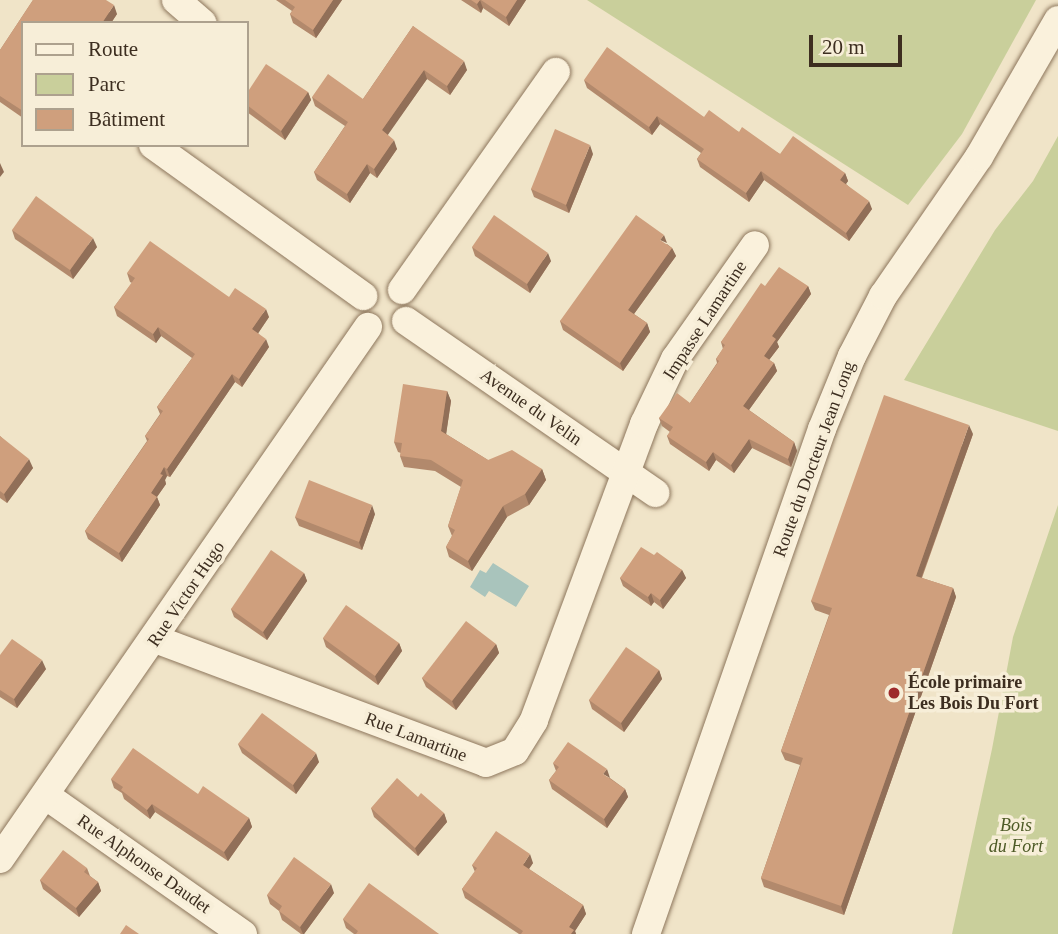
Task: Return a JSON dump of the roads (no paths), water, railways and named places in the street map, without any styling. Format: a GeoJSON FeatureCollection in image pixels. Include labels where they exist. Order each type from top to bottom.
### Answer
{"type":"FeatureCollection","features":[{"type":"Feature","properties":{"kind":"street","name":"Route du Docteur Jean Long"},"geometry":{"type":"LineString","coordinates":[[646,934],[841,380],[883,296],[979,157],[1058,20]]}},
{"type":"Feature","properties":{"kind":"street"},"geometry":{"type":"LineString","coordinates":[[402,290],[555,72]]}},
{"type":"Feature","properties":{"kind":"street"},"geometry":{"type":"LineString","coordinates":[[156,147],[363,296]]}},
{"type":"Feature","properties":{"kind":"street","name":"Impasse Lamartine"},"geometry":{"type":"LineString","coordinates":[[626,474],[643,424],[675,359],[755,245]]}},
{"type":"Feature","properties":{"kind":"street"},"geometry":{"type":"LineString","coordinates":[[381,284],[402,290],[410,305],[406,321],[392,332],[375,331],[368,327],[361,316],[363,296],[381,284]]}},
{"type":"Feature","properties":{"kind":"street","name":"Avenue du Velin"},"geometry":{"type":"LineString","coordinates":[[406,321],[655,493]]}},
{"type":"Feature","properties":{"kind":"street","name":"Rue Victor Hugo"},"geometry":{"type":"LineString","coordinates":[[0,859],[155,639],[368,327]]}},
{"type":"Feature","properties":{"kind":"street","name":"Rue Lamartine"},"geometry":{"type":"LineString","coordinates":[[155,639],[486,763],[515,751],[534,720],[626,474]]}},
{"type":"Feature","properties":{"kind":"street","name":"Rue Alphonse Daudet"},"geometry":{"type":"LineString","coordinates":[[45,794],[243,934]]}},
{"type":"Feature","properties":{"kind":"water"},"geometry":{"type":"Polygon","coordinates":[[[493,563],[529,586],[516,607],[489,591],[485,597],[470,587],[480,570],[486,573],[493,563]]]}},
{"type":"Feature","properties":{"kind":"place","name":"École primaire Les Bois Du Fort"},"geometry":{"type":"Point","coordinates":[894,693]}},
{"type":"Feature","properties":{"kind":"park label","name":"Bois du Fort"},"geometry":{"type":"Point","coordinates":[1016,836]}}]}
